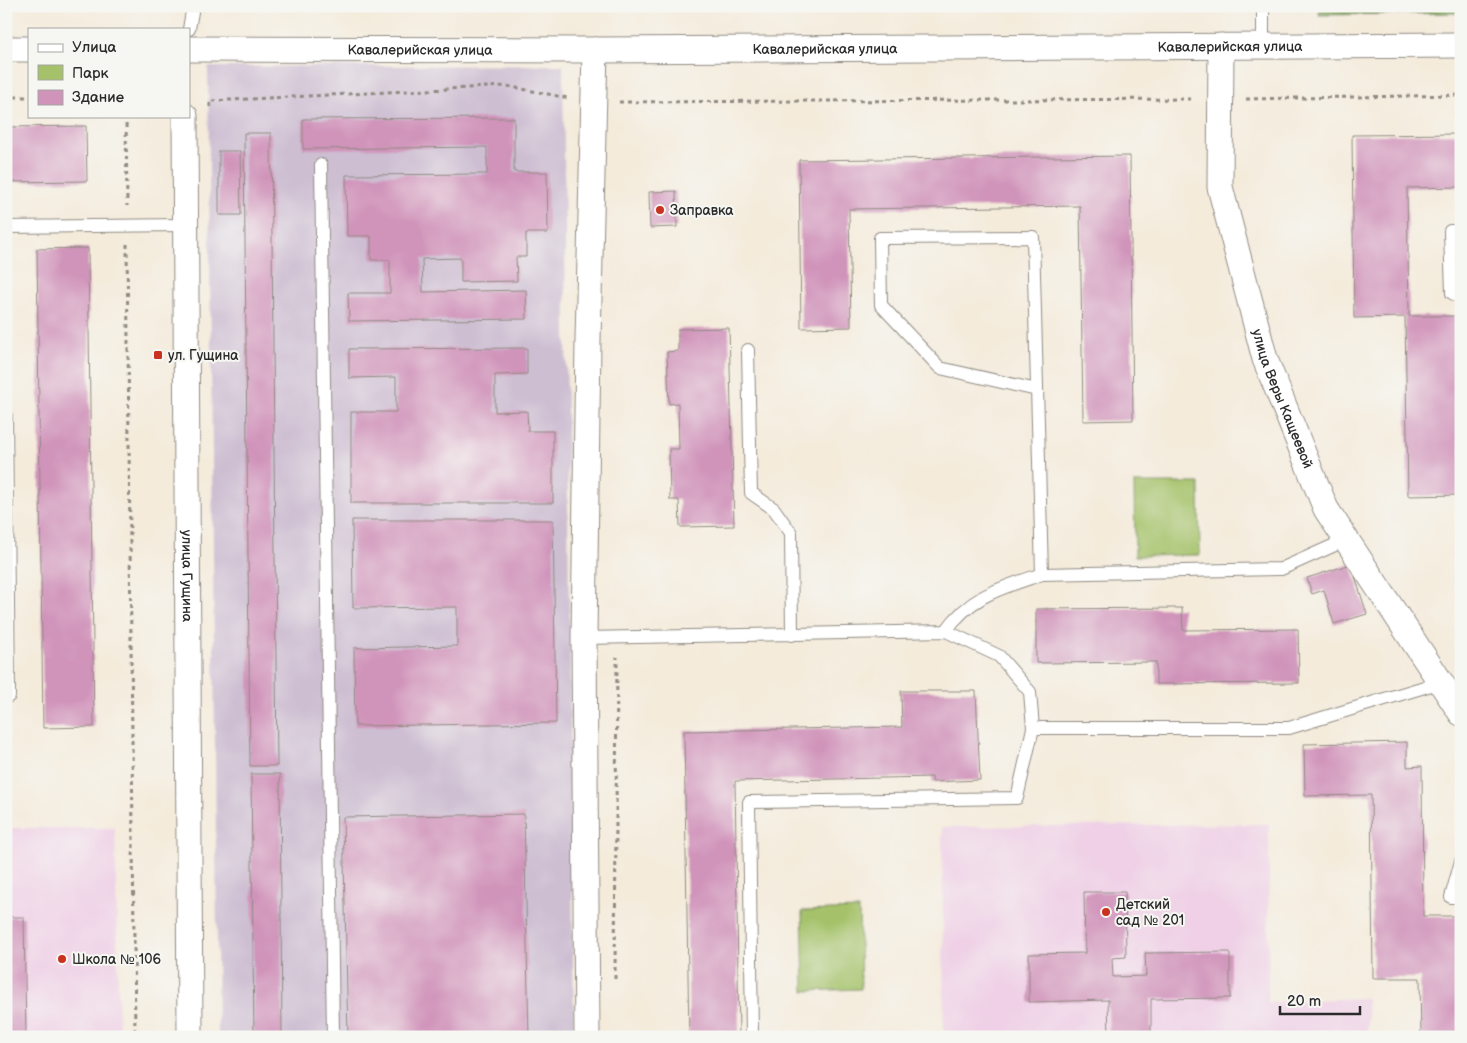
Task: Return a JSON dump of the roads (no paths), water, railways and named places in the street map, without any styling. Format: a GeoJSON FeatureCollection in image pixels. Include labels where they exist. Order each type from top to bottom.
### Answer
{"type":"FeatureCollection","features":[{"type":"Feature","properties":{"kind":"street","name":"Кавалерийская улица"},"geometry":{"type":"LineString","coordinates":[[190,49],[595,50],[1461,45]]}},
{"type":"Feature","properties":{"kind":"street","name":"улица Веры Кащеевой"},"geometry":{"type":"LineString","coordinates":[[1221,46],[1220,187],[1265,359],[1326,509],[1461,713]]}},
{"type":"Feature","properties":{"kind":"street"},"geometry":{"type":"LineString","coordinates":[[6,49],[28,49]]}},
{"type":"Feature","properties":{"kind":"street"},"geometry":{"type":"LineString","coordinates":[[587,1037],[584,638],[588,340],[595,50]]}},
{"type":"Feature","properties":{"kind":"street","name":"улица Гущина"},"geometry":{"type":"LineString","coordinates":[[185,118],[184,225],[190,1037]]}},
{"type":"Feature","properties":{"kind":"lane"},"geometry":{"type":"LineString","coordinates":[[189,28],[193,6]]}},
{"type":"Feature","properties":{"kind":"lane"},"geometry":{"type":"LineString","coordinates":[[1263,6],[1263,45]]}},
{"type":"Feature","properties":{"kind":"lane"},"geometry":{"type":"LineString","coordinates":[[321,165],[333,1037]]}},
{"type":"Feature","properties":{"kind":"lane"},"geometry":{"type":"LineString","coordinates":[[6,227],[184,225]]}},
{"type":"Feature","properties":{"kind":"lane"},"geometry":{"type":"LineString","coordinates":[[1461,231],[1450,231],[1452,293],[1461,298]]}},
{"type":"Feature","properties":{"kind":"lane"},"geometry":{"type":"LineString","coordinates":[[1037,390],[940,368],[881,304],[880,238],[1033,237],[1042,574]]}},
{"type":"Feature","properties":{"kind":"lane"},"geometry":{"type":"LineString","coordinates":[[748,350],[751,493],[774,509],[791,533],[792,635]]}},
{"type":"Feature","properties":{"kind":"lane"},"geometry":{"type":"LineString","coordinates":[[6,416],[9,696]]}},
{"type":"Feature","properties":{"kind":"lane"},"geometry":{"type":"LineString","coordinates":[[946,631],[958,614],[989,592],[1042,574],[1281,569],[1346,540]]}},
{"type":"Feature","properties":{"kind":"lane"},"geometry":{"type":"LineString","coordinates":[[584,638],[946,631],[999,656],[1030,692],[1033,728],[1017,798],[749,802],[752,1037]]}},
{"type":"Feature","properties":{"kind":"lane"},"geometry":{"type":"LineString","coordinates":[[1033,728],[1289,728],[1442,682]]}},
{"type":"Feature","properties":{"kind":"lane"},"geometry":{"type":"LineString","coordinates":[[1461,860],[1451,897],[1461,897]]}},
{"type":"Feature","properties":{"kind":"place","name":"Заправка"},"geometry":{"type":"Point","coordinates":[660,210]}},
{"type":"Feature","properties":{"kind":"place","name":"ул. Гущина"},"geometry":{"type":"Point","coordinates":[158,355]}},
{"type":"Feature","properties":{"kind":"place","name":"Детский сад № 201"},"geometry":{"type":"Point","coordinates":[1106,912]}},
{"type":"Feature","properties":{"kind":"place","name":"Школа № 106"},"geometry":{"type":"Point","coordinates":[62,959]}}]}
